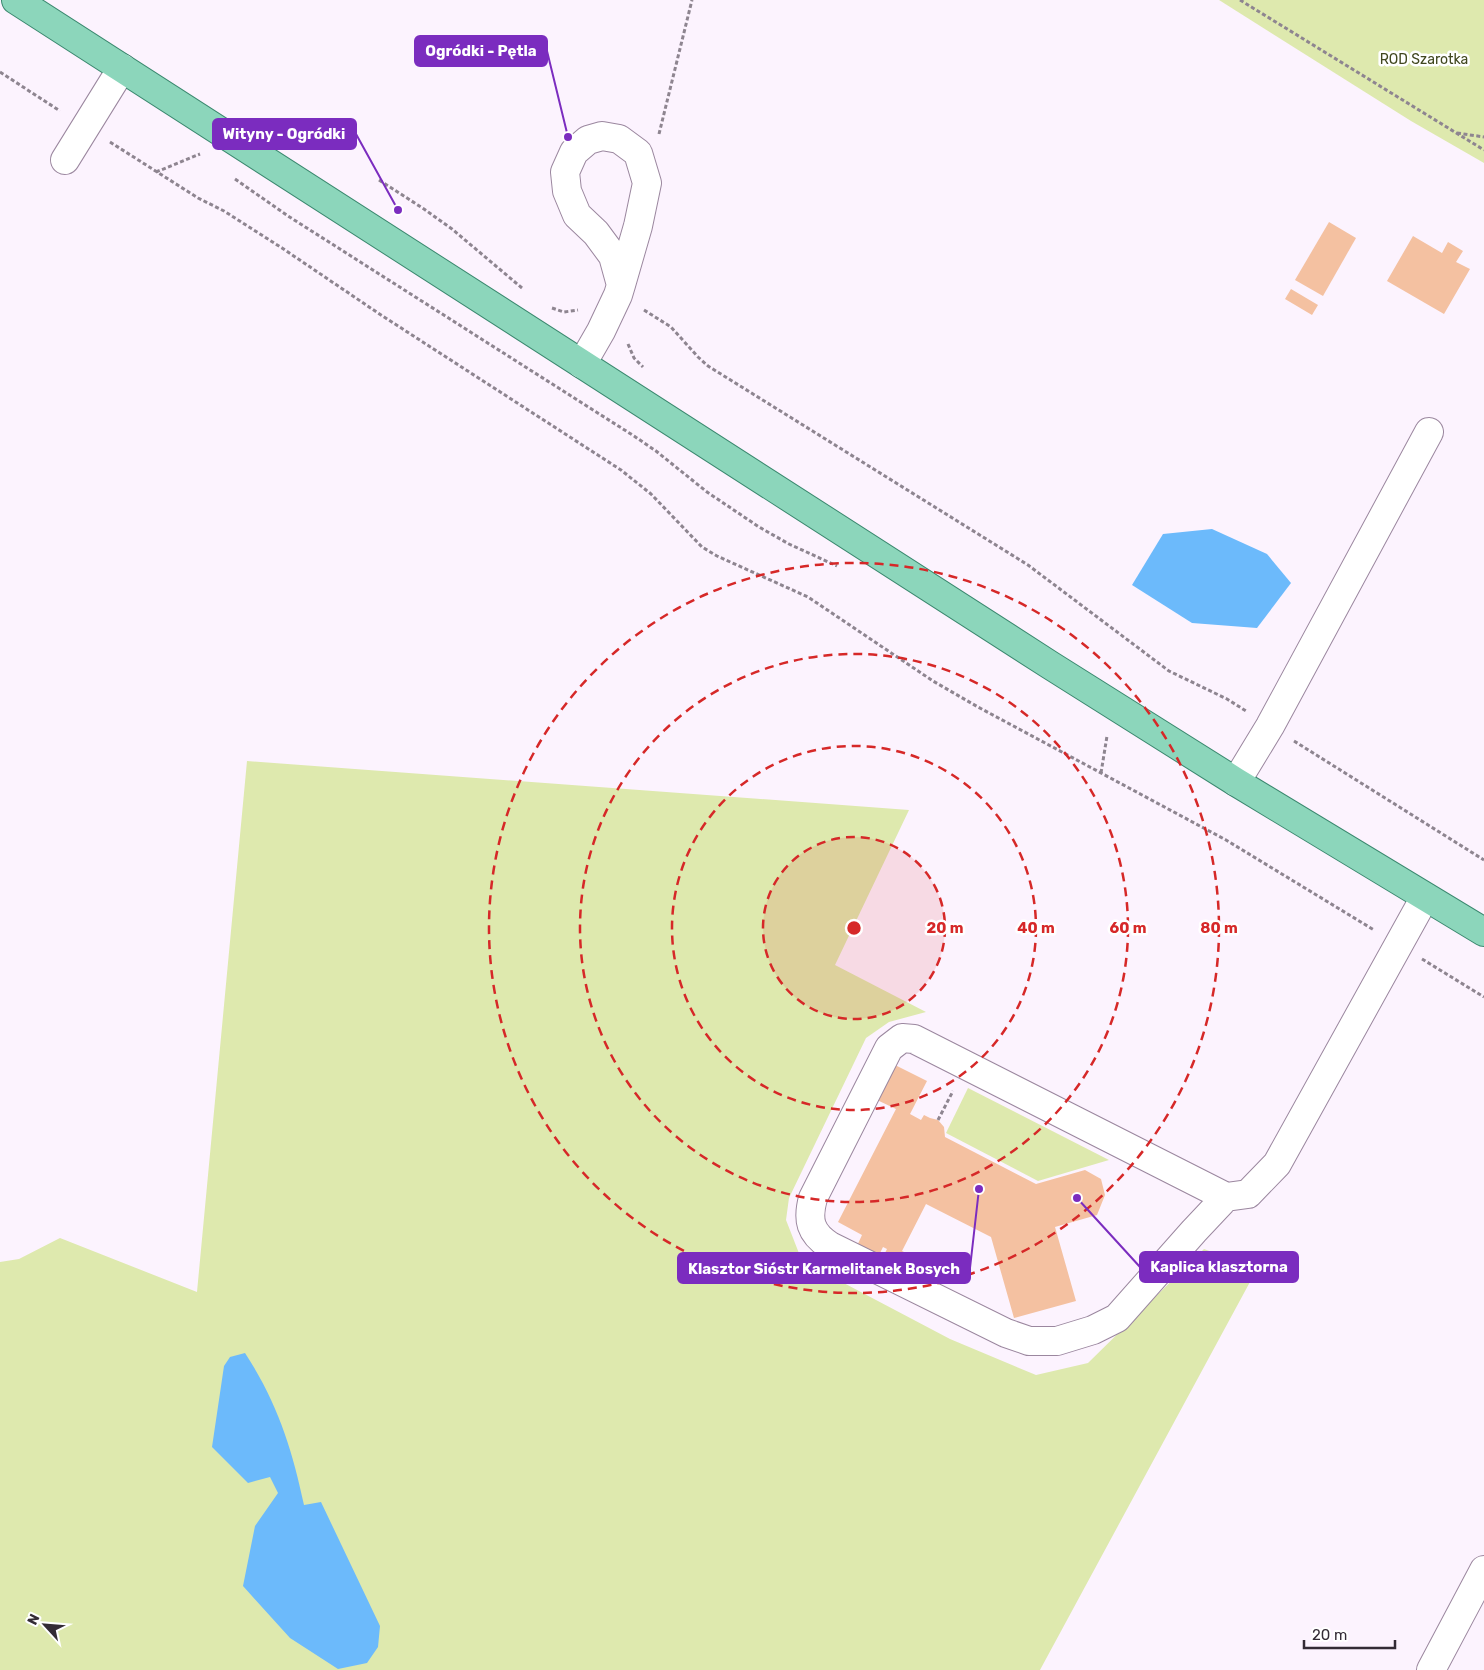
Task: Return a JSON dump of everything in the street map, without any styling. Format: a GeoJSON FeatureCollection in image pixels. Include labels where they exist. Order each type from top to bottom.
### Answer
{"type":"FeatureCollection","features":[{"type":"Feature","properties":{"kind":"main road"},"geometry":{"type":"LineString","coordinates":[[16,0],[1033,654],[1236,782],[1484,932]]}},
{"type":"Feature","properties":{"kind":"street"},"geometry":{"type":"LineString","coordinates":[[65,160],[122,68]]}},
{"type":"Feature","properties":{"kind":"street"},"geometry":{"type":"LineString","coordinates":[[582,364],[601,331],[620,290],[638,226],[647,184],[638,153],[619,139],[602,136],[588,140],[574,152],[564,172],[567,191],[576,215],[596,233],[613,256],[620,290]]}},
{"type":"Feature","properties":{"kind":"street"},"geometry":{"type":"LineString","coordinates":[[1236,782],[1270,726],[1429,432]]}},
{"type":"Feature","properties":{"kind":"street"},"geometry":{"type":"LineString","coordinates":[[1226,1198],[921,1042],[902,1038],[889,1048],[813,1198],[810,1212],[812,1226],[819,1238],[830,1246],[1006,1332],[1029,1341],[1057,1341],[1093,1330],[1117,1318],[1226,1198],[1248,1194],[1277,1164],[1425,897]]}},
{"type":"Feature","properties":{"kind":"street"},"geometry":{"type":"LineString","coordinates":[[1431,1670],[1484,1570]]}},
{"type":"Feature","properties":{"kind":"path"},"geometry":{"type":"LineString","coordinates":[[659,136],[692,0]]}},
{"type":"Feature","properties":{"kind":"path"},"geometry":{"type":"LineString","coordinates":[[1240,0],[1484,150]]}},
{"type":"Feature","properties":{"kind":"path"},"geometry":{"type":"LineString","coordinates":[[0,72],[156,172],[282,248],[381,315],[621,470],[651,494],[702,547],[717,556],[808,596],[933,681],[1226,840],[1484,997]]}},
{"type":"Feature","properties":{"kind":"path"},"geometry":{"type":"LineString","coordinates":[[1455,132],[1484,137]]}},
{"type":"Feature","properties":{"kind":"path"},"geometry":{"type":"LineString","coordinates":[[156,172],[198,153],[206,158]]}},
{"type":"Feature","properties":{"kind":"path"},"geometry":{"type":"LineString","coordinates":[[228,174],[288,216],[634,436],[708,492],[759,527],[789,544],[842,569]]}},
{"type":"Feature","properties":{"kind":"path"},"geometry":{"type":"LineString","coordinates":[[379,180],[445,224],[523,288]]}},
{"type":"Feature","properties":{"kind":"path"},"geometry":{"type":"LineString","coordinates":[[620,290],[671,327],[708,366],[1028,565],[1169,671],[1227,699],[1484,860]]}},
{"type":"Feature","properties":{"kind":"path"},"geometry":{"type":"LineString","coordinates":[[545,303],[564,312],[583,308]]}},
{"type":"Feature","properties":{"kind":"path"},"geometry":{"type":"LineString","coordinates":[[1101,772],[1107,733]]}},
{"type":"Feature","properties":{"kind":"green space","name":"ROD Szarotka"},"geometry":{"type":"Polygon","coordinates":[[[1219,0],[1484,0],[1484,163],[1411,121],[1219,0]]]}},
{"type":"Feature","properties":{"kind":"green space"},"geometry":{"type":"Polygon","coordinates":[[[247,761],[909,810],[835,965],[926,1012],[889,1022],[866,1038],[789,1198],[786,1220],[802,1261],[950,1339],[1036,1375],[1088,1363],[1204,1249],[1257,1269],[1040,1670],[0,1670],[0,1262],[19,1259],[60,1238],[197,1292],[247,761]]]}},
{"type":"Feature","properties":{"kind":"green space"},"geometry":{"type":"Polygon","coordinates":[[[968,1088],[1109,1160],[1038,1181],[946,1133],[968,1088]]]}},
{"type":"Feature","properties":{"kind":"water"},"geometry":{"type":"Polygon","coordinates":[[[1212,529],[1267,554],[1291,583],[1257,628],[1192,623],[1132,585],[1163,534],[1212,529]]]}},
{"type":"Feature","properties":{"kind":"water"},"geometry":{"type":"Polygon","coordinates":[[[245,1353],[266,1389],[282,1426],[304,1505],[321,1502],[380,1626],[378,1647],[367,1663],[338,1669],[290,1638],[243,1586],[255,1526],[278,1493],[270,1477],[248,1483],[212,1447],[224,1366],[230,1357],[245,1353]]]}},
{"type":"Feature","properties":{"kind":"building"},"geometry":{"type":"Polygon","coordinates":[[[1329,222],[1356,238],[1323,296],[1295,280],[1329,222]]]}},
{"type":"Feature","properties":{"kind":"building"},"geometry":{"type":"Polygon","coordinates":[[[1413,236],[1442,253],[1448,242],[1463,251],[1456,262],[1470,269],[1444,314],[1387,281],[1413,236]]]}},
{"type":"Feature","properties":{"kind":"building"},"geometry":{"type":"Polygon","coordinates":[[[1291,289],[1318,305],[1312,315],[1285,299],[1291,289]]]}},
{"type":"Feature","properties":{"kind":"building"},"geometry":{"type":"Polygon","coordinates":[[[895,1065],[927,1081],[910,1114],[921,1120],[924,1115],[938,1120],[944,1127],[945,1137],[1036,1184],[1085,1170],[1101,1179],[1105,1195],[1097,1215],[1055,1227],[1076,1301],[1014,1318],[991,1237],[926,1204],[902,1251],[904,1252],[899,1261],[885,1253],[887,1249],[883,1247],[877,1259],[856,1248],[862,1235],[838,1222],[896,1109],[877,1100],[895,1065]]]}},
{"type":"Feature","properties":{"kind":"place","name":"Ogródki - Pętla"},"geometry":{"type":"Point","coordinates":[568,137]}},
{"type":"Feature","properties":{"kind":"place","name":"Wityny - Ogródki"},"geometry":{"type":"Point","coordinates":[398,210]}},
{"type":"Feature","properties":{"kind":"place","name":"Klasztor Sióstr Karmelitanek Bosych"},"geometry":{"type":"Point","coordinates":[979,1189]}},
{"type":"Feature","properties":{"kind":"place","name":"Kaplica klasztorna"},"geometry":{"type":"Point","coordinates":[1077,1198]}}]}
